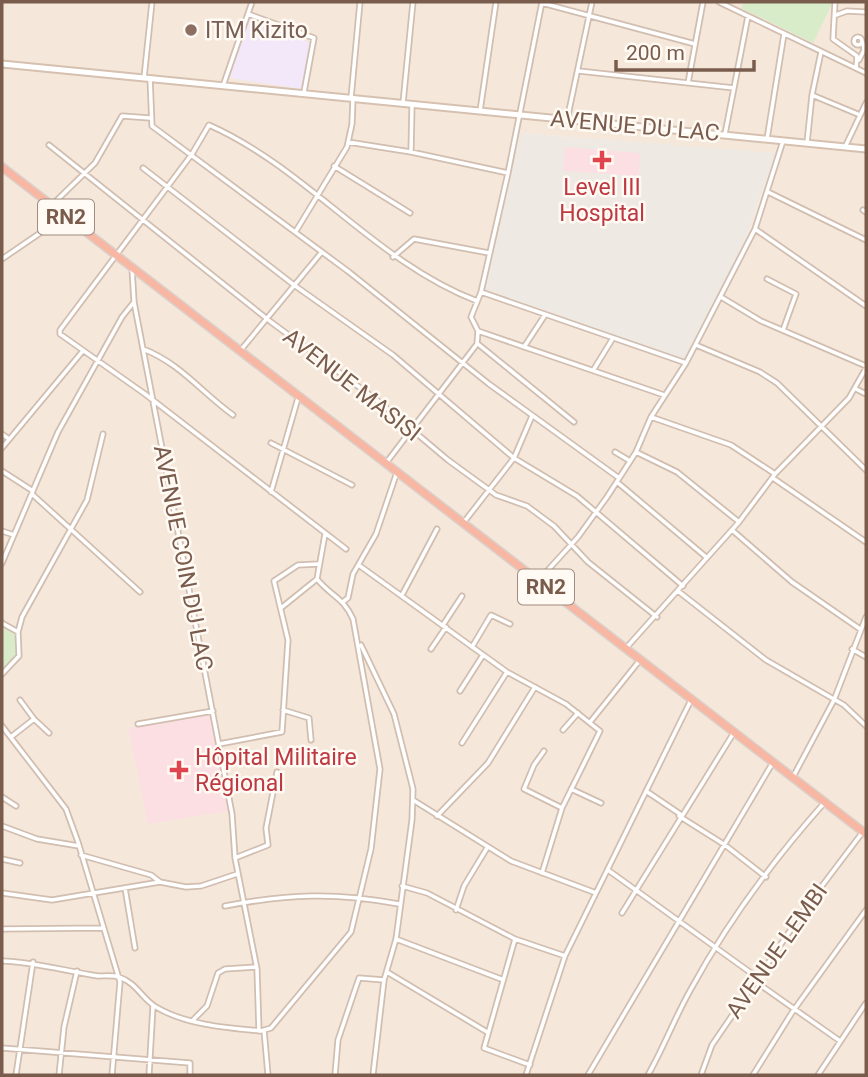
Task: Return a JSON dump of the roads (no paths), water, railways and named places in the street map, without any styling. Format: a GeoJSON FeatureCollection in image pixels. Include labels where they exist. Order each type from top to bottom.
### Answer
{"type":"FeatureCollection","features":[{"type":"Feature","properties":{"kind":"highway","name":"RN2"},"geometry":{"type":"LineString","coordinates":[[2,167],[864,833]]}},
{"type":"Feature","properties":{"kind":"main road","name":"AVENUE DU LAC"},"geometry":{"type":"LineString","coordinates":[[2,64],[224,83],[520,116],[866,149]]}},
{"type":"Feature","properties":{"kind":"street"},"geometry":{"type":"LineString","coordinates":[[152,2],[147,78],[152,126],[296,231],[321,253],[618,480],[706,557]]}},
{"type":"Feature","properties":{"kind":"street"},"geometry":{"type":"LineString","coordinates":[[224,83],[252,2]]}},
{"type":"Feature","properties":{"kind":"street"},"geometry":{"type":"LineString","coordinates":[[296,231],[348,142],[360,2]]}},
{"type":"Feature","properties":{"kind":"street"},"geometry":{"type":"LineString","coordinates":[[403,103],[413,2]]}},
{"type":"Feature","properties":{"kind":"street"},"geometry":{"type":"LineString","coordinates":[[480,111],[496,2]]}},
{"type":"Feature","properties":{"kind":"street"},"geometry":{"type":"LineString","coordinates":[[386,463],[439,393],[465,364],[477,344],[478,331],[471,317],[481,292],[508,173],[542,2],[589,18],[695,44]]}},
{"type":"Feature","properties":{"kind":"street"},"geometry":{"type":"LineString","coordinates":[[567,120],[592,2]]}},
{"type":"Feature","properties":{"kind":"street"},"geometry":{"type":"LineString","coordinates":[[688,83],[703,2]]}},
{"type":"Feature","properties":{"kind":"street"},"geometry":{"type":"LineString","coordinates":[[719,2],[866,73]]}},
{"type":"Feature","properties":{"kind":"street"},"geometry":{"type":"LineString","coordinates":[[835,2],[833,39],[858,58]]}},
{"type":"Feature","properties":{"kind":"street"},"geometry":{"type":"LineString","coordinates":[[836,15],[847,11],[866,12]]}},
{"type":"Feature","properties":{"kind":"street"},"geometry":{"type":"LineString","coordinates":[[248,15],[314,38],[303,92]]}},
{"type":"Feature","properties":{"kind":"street"},"geometry":{"type":"LineString","coordinates":[[725,134],[748,16]]}},
{"type":"Feature","properties":{"kind":"street"},"geometry":{"type":"LineString","coordinates":[[767,139],[785,33]]}},
{"type":"Feature","properties":{"kind":"street"},"geometry":{"type":"LineString","coordinates":[[856,68],[857,37],[862,41],[864,50],[858,58]]}},
{"type":"Feature","properties":{"kind":"street"},"geometry":{"type":"LineString","coordinates":[[807,143],[812,94],[821,51]]}},
{"type":"Feature","properties":{"kind":"street"},"geometry":{"type":"LineString","coordinates":[[579,71],[734,88]]}},
{"type":"Feature","properties":{"kind":"street"},"geometry":{"type":"LineString","coordinates":[[812,94],[860,115]]}},
{"type":"Feature","properties":{"kind":"street"},"geometry":{"type":"LineString","coordinates":[[845,147],[866,103]]}},
{"type":"Feature","properties":{"kind":"street"},"geometry":{"type":"LineString","coordinates":[[411,152],[412,104]]}},
{"type":"Feature","properties":{"kind":"street"},"geometry":{"type":"LineString","coordinates":[[51,205],[95,163],[122,116],[150,118]]}},
{"type":"Feature","properties":{"kind":"street"},"geometry":{"type":"LineString","coordinates":[[346,549],[154,404],[145,394],[82,352],[60,334],[60,330],[168,187],[209,125],[270,161],[393,257],[430,279],[477,301]]}},
{"type":"Feature","properties":{"kind":"street"},"geometry":{"type":"LineString","coordinates":[[538,580],[597,512],[636,452],[650,416],[686,363],[755,229],[783,141]]}},
{"type":"Feature","properties":{"kind":"street"},"geometry":{"type":"LineString","coordinates":[[348,142],[411,152],[508,173]]}},
{"type":"Feature","properties":{"kind":"street","name":"AVENUE MASISI"},"geometry":{"type":"LineString","coordinates":[[50,145],[267,319],[491,491],[527,506],[572,544],[588,562],[657,617]]}},
{"type":"Feature","properties":{"kind":"street"},"geometry":{"type":"LineString","coordinates":[[334,166],[410,213]]}},
{"type":"Feature","properties":{"kind":"street"},"geometry":{"type":"LineString","coordinates":[[143,168],[294,285],[393,355],[514,458],[577,496],[683,586]]}},
{"type":"Feature","properties":{"kind":"street"},"geometry":{"type":"LineString","coordinates":[[768,192],[866,240]]}},
{"type":"Feature","properties":{"kind":"street"},"geometry":{"type":"LineString","coordinates":[[2,260],[65,216]]}},
{"type":"Feature","properties":{"kind":"street"},"geometry":{"type":"LineString","coordinates":[[755,229],[866,306]]}},
{"type":"Feature","properties":{"kind":"street"},"geometry":{"type":"LineString","coordinates":[[393,257],[414,239],[489,253]]}},
{"type":"Feature","properties":{"kind":"street"},"geometry":{"type":"LineString","coordinates":[[240,351],[321,253]]}},
{"type":"Feature","properties":{"kind":"street","name":"AVENUE COIN DU LAC"},"geometry":{"type":"LineString","coordinates":[[131,267],[134,302],[232,814],[234,858],[256,967],[268,1075]]}},
{"type":"Feature","properties":{"kind":"street"},"geometry":{"type":"LineString","coordinates":[[767,279],[796,294],[783,330]]}},
{"type":"Feature","properties":{"kind":"street"},"geometry":{"type":"LineString","coordinates":[[481,292],[686,363]]}},
{"type":"Feature","properties":{"kind":"street"},"geometry":{"type":"LineString","coordinates":[[625,648],[657,617],[706,557],[739,522],[774,476],[856,389],[866,367],[783,330],[721,297]]}},
{"type":"Feature","properties":{"kind":"street"},"geometry":{"type":"LineString","coordinates":[[2,564],[58,432],[99,363],[122,317],[134,302]]}},
{"type":"Feature","properties":{"kind":"street"},"geometry":{"type":"LineString","coordinates":[[524,347],[545,315]]}},
{"type":"Feature","properties":{"kind":"street"},"geometry":{"type":"LineString","coordinates":[[478,331],[664,395]]}},
{"type":"Feature","properties":{"kind":"street"},"geometry":{"type":"LineString","coordinates":[[594,369],[614,338]]}},
{"type":"Feature","properties":{"kind":"street"},"geometry":{"type":"LineString","coordinates":[[477,344],[574,422]]}},
{"type":"Feature","properties":{"kind":"street"},"geometry":{"type":"LineString","coordinates":[[695,345],[769,377],[866,470]]}},
{"type":"Feature","properties":{"kind":"street"},"geometry":{"type":"LineString","coordinates":[[143,349],[165,358],[174,367],[187,373],[199,390],[233,415]]}},
{"type":"Feature","properties":{"kind":"street"},"geometry":{"type":"LineString","coordinates":[[2,448],[82,352]]}},
{"type":"Feature","properties":{"kind":"street"},"geometry":{"type":"LineString","coordinates":[[856,389],[866,394]]}},
{"type":"Feature","properties":{"kind":"street"},"geometry":{"type":"LineString","coordinates":[[271,492],[299,396]]}},
{"type":"Feature","properties":{"kind":"street"},"geometry":{"type":"LineString","coordinates":[[464,523],[514,458],[532,415]]}},
{"type":"Feature","properties":{"kind":"street"},"geometry":{"type":"LineString","coordinates":[[650,416],[731,445],[866,542]]}},
{"type":"Feature","properties":{"kind":"street"},"geometry":{"type":"LineString","coordinates":[[2,434],[9,439]]}},
{"type":"Feature","properties":{"kind":"street"},"geometry":{"type":"LineString","coordinates":[[2,674],[19,656],[18,632],[22,617],[87,500],[103,434]]}},
{"type":"Feature","properties":{"kind":"street"},"geometry":{"type":"LineString","coordinates":[[271,443],[352,485]]}},
{"type":"Feature","properties":{"kind":"street"},"geometry":{"type":"LineString","coordinates":[[615,452],[630,461]]}},
{"type":"Feature","properties":{"kind":"street"},"geometry":{"type":"LineString","coordinates":[[636,452],[677,472],[739,522]]}},
{"type":"Feature","properties":{"kind":"street"},"geometry":{"type":"LineString","coordinates":[[2,471],[32,492],[71,526],[85,544],[140,592]]}},
{"type":"Feature","properties":{"kind":"street"},"geometry":{"type":"LineString","coordinates":[[344,601],[348,598],[353,574],[360,566],[380,524],[397,472]]}},
{"type":"Feature","properties":{"kind":"street"},"geometry":{"type":"LineString","coordinates":[[402,595],[437,529]]}},
{"type":"Feature","properties":{"kind":"street"},"geometry":{"type":"LineString","coordinates":[[732,530],[792,582],[860,629]]}},
{"type":"Feature","properties":{"kind":"street"},"geometry":{"type":"LineString","coordinates":[[2,531],[14,535]]}},
{"type":"Feature","properties":{"kind":"street"},"geometry":{"type":"LineString","coordinates":[[325,534],[317,579],[329,593],[344,601],[359,644],[394,714],[410,774],[413,800],[396,939],[384,981],[373,1075]]}},
{"type":"Feature","properties":{"kind":"street"},"geometry":{"type":"LineString","coordinates":[[219,744],[282,732],[288,655],[274,581],[298,565],[318,564]]}},
{"type":"Feature","properties":{"kind":"street"},"geometry":{"type":"LineString","coordinates":[[360,566],[508,672],[591,722],[601,733],[562,808],[542,873]]}},
{"type":"Feature","properties":{"kind":"street"},"geometry":{"type":"LineString","coordinates":[[281,608],[317,579]]}},
{"type":"Feature","properties":{"kind":"street"},"geometry":{"type":"LineString","coordinates":[[678,591],[766,660],[834,699],[853,712],[866,726]]}},
{"type":"Feature","properties":{"kind":"street"},"geometry":{"type":"LineString","coordinates":[[431,649],[462,596]]}},
{"type":"Feature","properties":{"kind":"street"},"geometry":{"type":"LineString","coordinates":[[472,646],[491,615],[510,624]]}},
{"type":"Feature","properties":{"kind":"street"},"geometry":{"type":"LineString","coordinates":[[793,777],[834,699],[866,617]]}},
{"type":"Feature","properties":{"kind":"street"},"geometry":{"type":"LineString","coordinates":[[2,623],[18,632]]}},
{"type":"Feature","properties":{"kind":"street"},"geometry":{"type":"LineString","coordinates":[[2,961],[33,962],[116,976],[136,987],[153,1006],[192,1021],[261,1031],[277,1021],[351,932],[361,897],[380,786],[359,644]]}},
{"type":"Feature","properties":{"kind":"street"},"geometry":{"type":"LineString","coordinates":[[852,649],[866,657]]}},
{"type":"Feature","properties":{"kind":"street"},"geometry":{"type":"LineString","coordinates":[[460,691],[483,655]]}},
{"type":"Feature","properties":{"kind":"street"},"geometry":{"type":"LineString","coordinates":[[591,722],[640,660]]}},
{"type":"Feature","properties":{"kind":"street"},"geometry":{"type":"LineString","coordinates":[[462,743],[508,672]]}},
{"type":"Feature","properties":{"kind":"street"},"geometry":{"type":"LineString","coordinates":[[437,816],[488,763],[535,686]]}},
{"type":"Feature","properties":{"kind":"street"},"geometry":{"type":"LineString","coordinates":[[526,1075],[565,956],[691,699]]}},
{"type":"Feature","properties":{"kind":"street"},"geometry":{"type":"LineString","coordinates":[[20,700],[49,733]]}},
{"type":"Feature","properties":{"kind":"street"},"geometry":{"type":"LineString","coordinates":[[283,710],[310,719],[311,740]]}},
{"type":"Feature","properties":{"kind":"street"},"geometry":{"type":"LineString","coordinates":[[138,724],[213,711]]}},
{"type":"Feature","properties":{"kind":"street"},"geometry":{"type":"LineString","coordinates":[[564,730],[578,713]]}},
{"type":"Feature","properties":{"kind":"street"},"geometry":{"type":"LineString","coordinates":[[11,737],[34,719]]}},
{"type":"Feature","properties":{"kind":"street"},"geometry":{"type":"LineString","coordinates":[[2,726],[65,808],[79,846],[121,989],[112,1075]]}},
{"type":"Feature","properties":{"kind":"street"},"geometry":{"type":"LineString","coordinates":[[622,913],[680,815],[734,732]]}},
{"type":"Feature","properties":{"kind":"street"},"geometry":{"type":"LineString","coordinates":[[544,751],[534,765],[524,789],[562,808]]}},
{"type":"Feature","properties":{"kind":"street"},"geometry":{"type":"LineString","coordinates":[[589,1075],[774,762]]}},
{"type":"Feature","properties":{"kind":"street"},"geometry":{"type":"LineString","coordinates":[[234,858],[268,845],[266,828],[277,772]]}},
{"type":"Feature","properties":{"kind":"street"},"geometry":{"type":"LineString","coordinates":[[571,789],[601,803]]}},
{"type":"Feature","properties":{"kind":"street"},"geometry":{"type":"LineString","coordinates":[[646,791],[766,877]]}},
{"type":"Feature","properties":{"kind":"street"},"geometry":{"type":"LineString","coordinates":[[2,797],[16,806]]}},
{"type":"Feature","properties":{"kind":"street"},"geometry":{"type":"LineString","coordinates":[[413,800],[510,861],[596,893]]}},
{"type":"Feature","properties":{"kind":"street"},"geometry":{"type":"LineString","coordinates":[[649,1075],[690,991],[718,947],[766,877],[825,802]]}},
{"type":"Feature","properties":{"kind":"street"},"geometry":{"type":"LineString","coordinates":[[2,826],[37,839],[79,846]]}},
{"type":"Feature","properties":{"kind":"street","name":"AVENUE LEMBI"},"geometry":{"type":"LineString","coordinates":[[701,1075],[712,1045],[809,903],[864,833]]}},
{"type":"Feature","properties":{"kind":"street"},"geometry":{"type":"LineString","coordinates":[[456,910],[464,886],[487,848]]}},
{"type":"Feature","properties":{"kind":"street"},"geometry":{"type":"LineString","coordinates":[[81,855],[151,876],[160,882]]}},
{"type":"Feature","properties":{"kind":"street"},"geometry":{"type":"LineString","coordinates":[[2,859],[20,863]]}},
{"type":"Feature","properties":{"kind":"street"},"geometry":{"type":"LineString","coordinates":[[608,870],[718,947],[793,1011],[840,1041]]}},
{"type":"Feature","properties":{"kind":"street"},"geometry":{"type":"LineString","coordinates":[[2,893],[52,900],[160,882],[186,887],[237,874]]}},
{"type":"Feature","properties":{"kind":"street"},"geometry":{"type":"LineString","coordinates":[[402,886],[427,893],[515,939],[565,956]]}},
{"type":"Feature","properties":{"kind":"street"},"geometry":{"type":"LineString","coordinates":[[125,888],[135,948]]}},
{"type":"Feature","properties":{"kind":"street"},"geometry":{"type":"LineString","coordinates":[[225,906],[295,894],[361,897],[400,904]]}},
{"type":"Feature","properties":{"kind":"street"},"geometry":{"type":"LineString","coordinates":[[753,1075],[793,1011],[866,910]]}},
{"type":"Feature","properties":{"kind":"street"},"geometry":{"type":"LineString","coordinates":[[2,929],[103,928]]}},
{"type":"Feature","properties":{"kind":"street"},"geometry":{"type":"LineString","coordinates":[[396,939],[501,979]]}},
{"type":"Feature","properties":{"kind":"street"},"geometry":{"type":"LineString","coordinates":[[515,939],[501,979],[485,1049],[530,1065]]}},
{"type":"Feature","properties":{"kind":"street"},"geometry":{"type":"LineString","coordinates":[[16,1075],[33,962]]}},
{"type":"Feature","properties":{"kind":"street"},"geometry":{"type":"LineString","coordinates":[[192,1021],[207,1006],[218,974],[225,969],[256,967]]}},
{"type":"Feature","properties":{"kind":"street"},"geometry":{"type":"LineString","coordinates":[[59,1075],[60,1054],[77,971]]}},
{"type":"Feature","properties":{"kind":"street"},"geometry":{"type":"LineString","coordinates":[[387,972],[487,1032]]}},
{"type":"Feature","properties":{"kind":"street"},"geometry":{"type":"LineString","coordinates":[[335,1075],[338,1040],[359,978],[384,981]]}},
{"type":"Feature","properties":{"kind":"street"},"geometry":{"type":"LineString","coordinates":[[818,1075],[866,1003]]}},
{"type":"Feature","properties":{"kind":"street"},"geometry":{"type":"LineString","coordinates":[[149,1075],[153,1006]]}},
{"type":"Feature","properties":{"kind":"street"},"geometry":{"type":"LineString","coordinates":[[2,1048],[190,1063],[190,1075]]}},
{"type":"Feature","properties":{"kind":"place","name":"ITM Kizito"},"geometry":{"type":"Point","coordinates":[191,30]}},
{"type":"Feature","properties":{"kind":"place","name":"Level III Hospital"},"geometry":{"type":"Point","coordinates":[602,160]}},
{"type":"Feature","properties":{"kind":"place","name":"Hôpital Militaire Régional"},"geometry":{"type":"Point","coordinates":[179,770]}}]}
